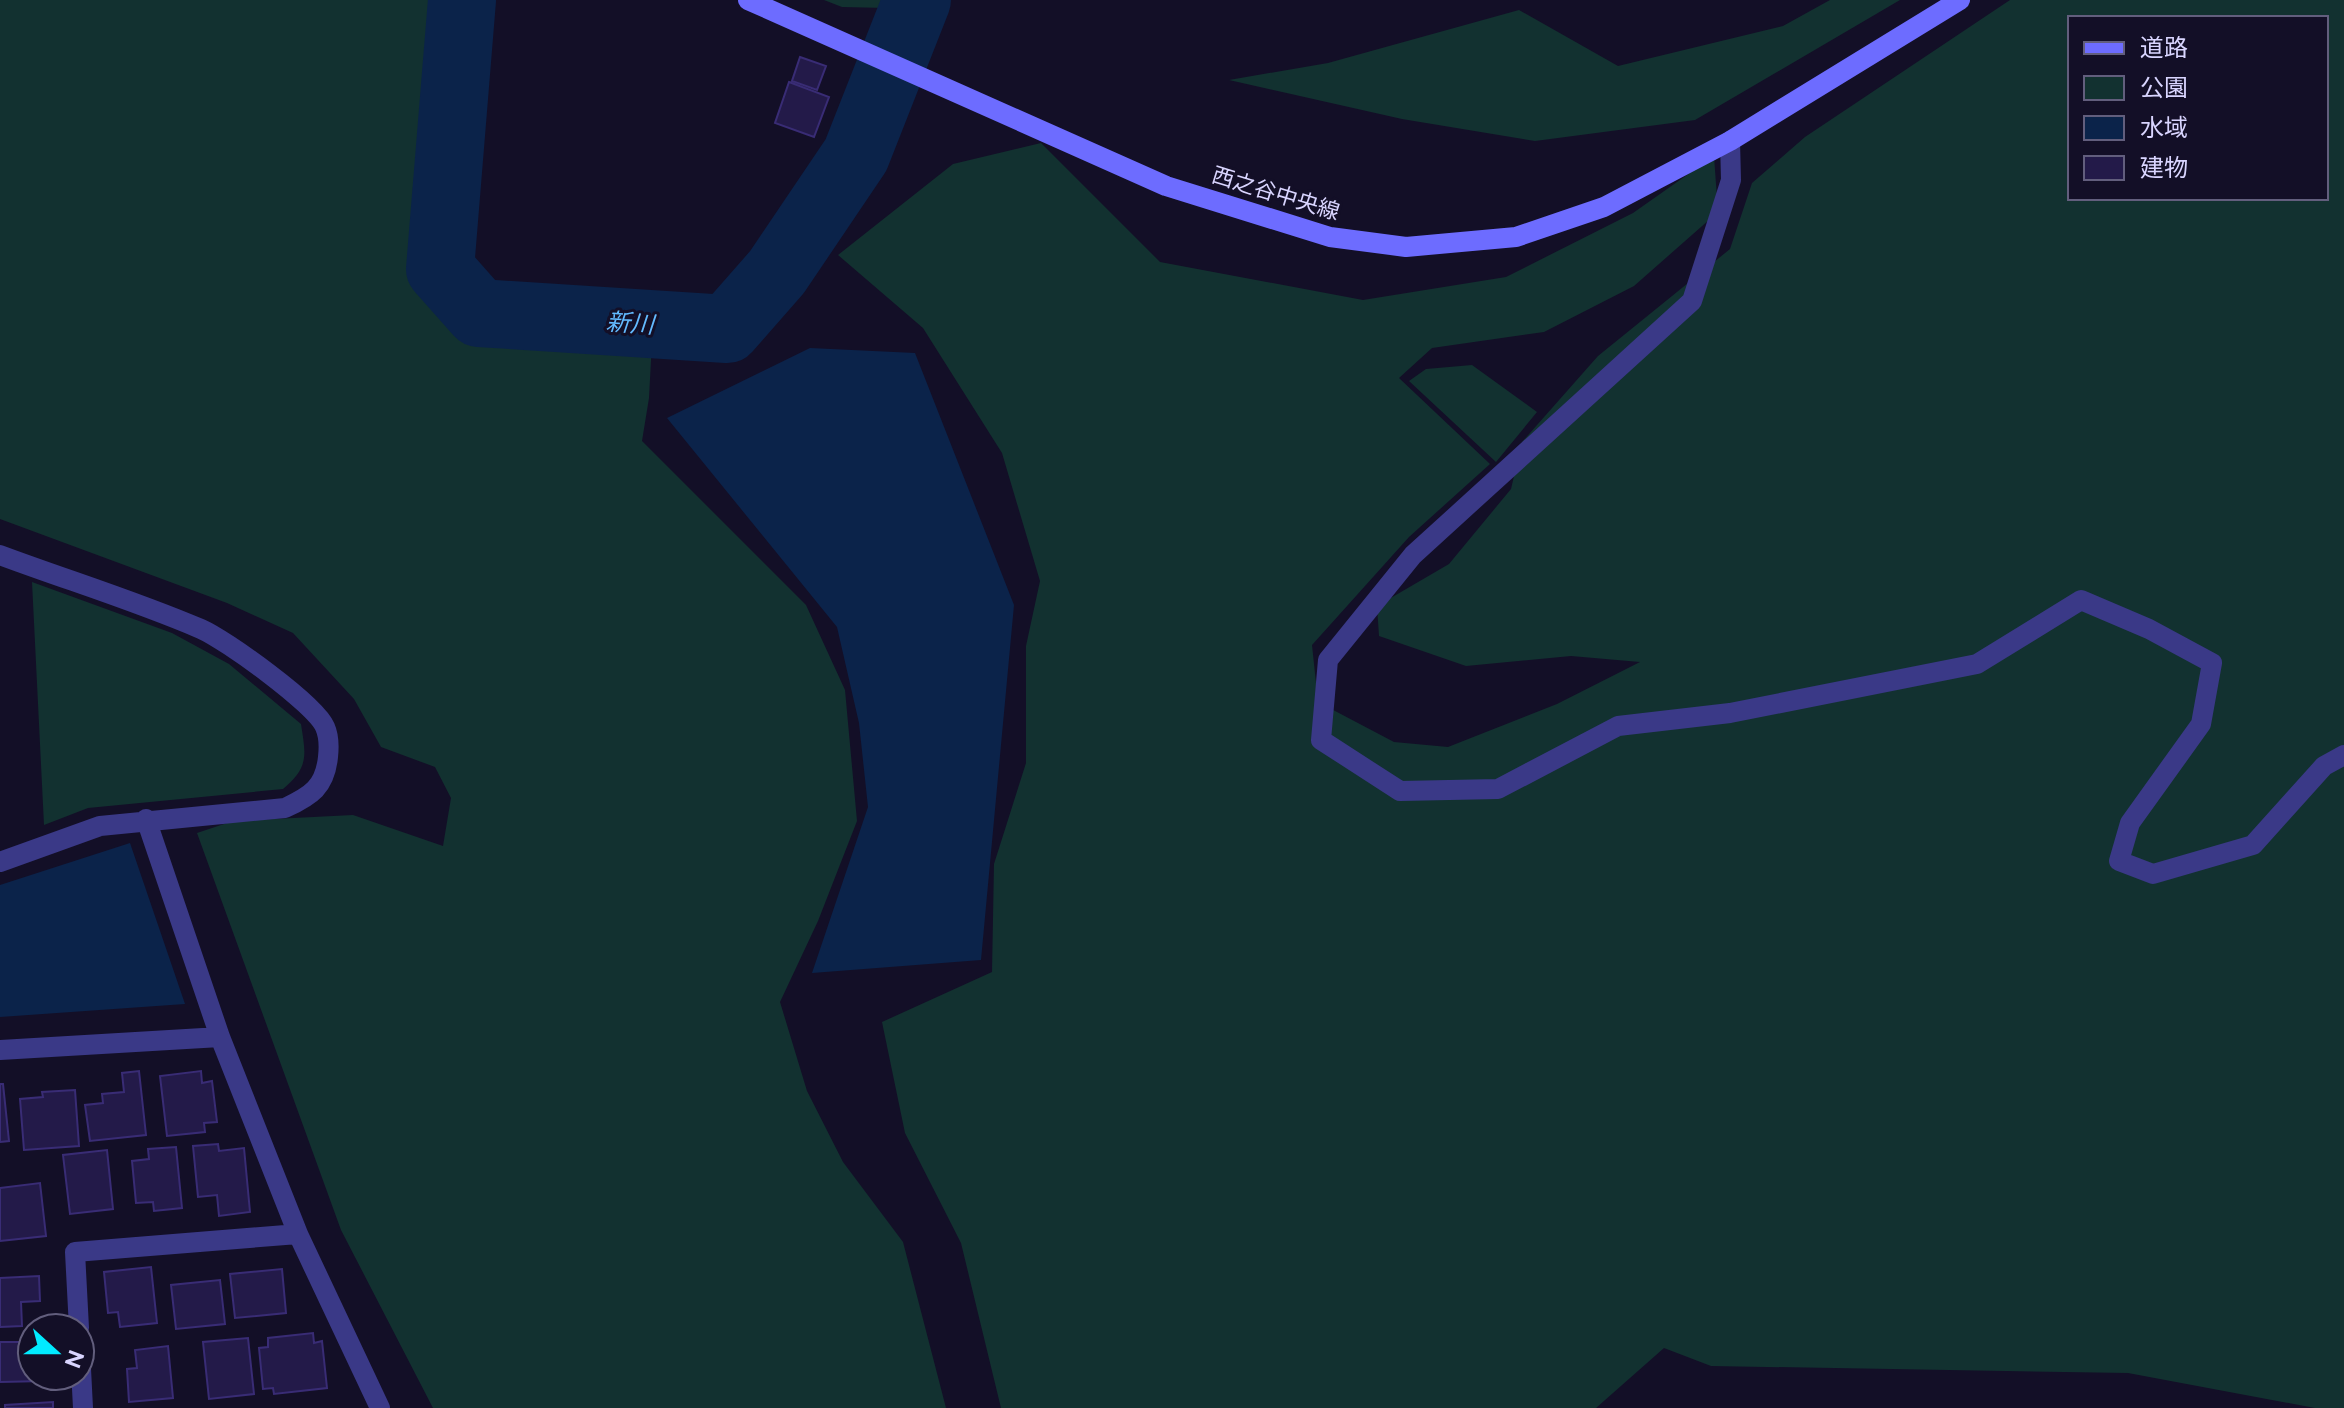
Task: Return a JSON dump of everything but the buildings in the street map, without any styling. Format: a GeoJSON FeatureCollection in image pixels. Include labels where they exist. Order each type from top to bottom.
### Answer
{"type":"FeatureCollection","features":[{"type":"Feature","properties":{"kind":"street","name":"西之谷中央線"},"geometry":{"type":"LineString","coordinates":[[748,0],[1166,186],[1330,237],[1406,247],[1516,237],[1604,207],[1730,141],[1960,0]]}},
{"type":"Feature","properties":{"kind":"street"},"geometry":{"type":"LineString","coordinates":[[1730,141],[1731,180],[1692,301],[1413,555],[1328,660],[1321,740],[1400,791],[1498,789],[1618,726],[1730,713],[1977,664],[2081,600],[2149,629],[2212,663],[2201,724],[2130,823],[2119,861],[2153,874],[2253,845],[2324,766],[2344,755]]}},
{"type":"Feature","properties":{"kind":"street"},"geometry":{"type":"LineString","coordinates":[[0,555],[204,630],[255,662],[325,725],[329,747],[326,777],[311,797],[285,808],[146,819],[100,826],[0,862]]}},
{"type":"Feature","properties":{"kind":"street"},"geometry":{"type":"LineString","coordinates":[[146,819],[220,1037],[298,1234],[380,1408]]}},
{"type":"Feature","properties":{"kind":"street"},"geometry":{"type":"LineString","coordinates":[[0,1050],[220,1037]]}},
{"type":"Feature","properties":{"kind":"street"},"geometry":{"type":"LineString","coordinates":[[78,1312],[75,1252],[298,1234]]}},
{"type":"Feature","properties":{"kind":"green space"},"geometry":{"type":"Polygon","coordinates":[[[0,0],[486,0],[488,26],[473,186],[473,269],[553,313],[595,290],[654,303],[649,398],[642,441],[806,605],[845,690],[857,821],[818,921],[780,1002],[807,1091],[843,1162],[903,1242],[946,1408],[433,1408],[341,1230],[197,833],[233,821],[353,815],[443,846],[451,798],[435,767],[381,747],[354,699],[293,633],[227,603],[0,519],[0,0]]]}},
{"type":"Feature","properties":{"kind":"green space"},"geometry":{"type":"Polygon","coordinates":[[[824,0],[893,0],[887,8],[842,7],[824,0]]]}},
{"type":"Feature","properties":{"kind":"green space"},"geometry":{"type":"Polygon","coordinates":[[[1830,0],[1900,0],[1695,120],[1535,141],[1402,119],[1229,80],[1328,63],[1519,10],[1618,66],[1783,26],[1830,0]]]}},
{"type":"Feature","properties":{"kind":"green space"},"geometry":{"type":"Polygon","coordinates":[[[2010,0],[2344,0],[2344,1408],[2315,1408],[2128,1373],[1711,1366],[1664,1348],[1596,1408],[1001,1408],[961,1243],[905,1133],[882,1022],[992,972],[994,864],[1026,763],[1026,646],[1040,581],[1002,453],[923,328],[838,255],[953,164],[1041,143],[1160,262],[1363,300],[1506,277],[1633,213],[1714,156],[1718,212],[1634,286],[1544,332],[1432,348],[1399,378],[1490,464],[1409,537],[1312,645],[1318,702],[1394,742],[1448,747],[1557,704],[1640,662],[1571,656],[1466,666],[1379,636],[1377,606],[1449,564],[1511,489],[1522,442],[1598,356],[1730,249],[1752,183],[1805,137],[2010,0]]]}},
{"type":"Feature","properties":{"kind":"green space"},"geometry":{"type":"Polygon","coordinates":[[[1472,365],[1537,412],[1496,462],[1409,381],[1426,369],[1472,365]]]}},
{"type":"Feature","properties":{"kind":"green space"},"geometry":{"type":"Polygon","coordinates":[[[32,582],[172,633],[229,664],[301,724],[304,760],[297,774],[283,789],[88,808],[44,825],[32,582]]]}},
{"type":"Feature","properties":{"kind":"water"},"geometry":{"type":"Polygon","coordinates":[[[810,348],[915,353],[1014,605],[981,960],[812,973],[868,807],[859,723],[837,627],[667,418],[810,348]]]}},
{"type":"Feature","properties":{"kind":"water"},"geometry":{"type":"Polygon","coordinates":[[[130,843],[185,1004],[0,1017],[0,885],[130,843]]]}},
{"type":"Feature","properties":{"kind":"waterway","name":"新川"},"geometry":{"type":"LineString","coordinates":[[462,0],[440,269],[479,313],[727,329],[777,272],[856,155],[917,0]]}}]}
